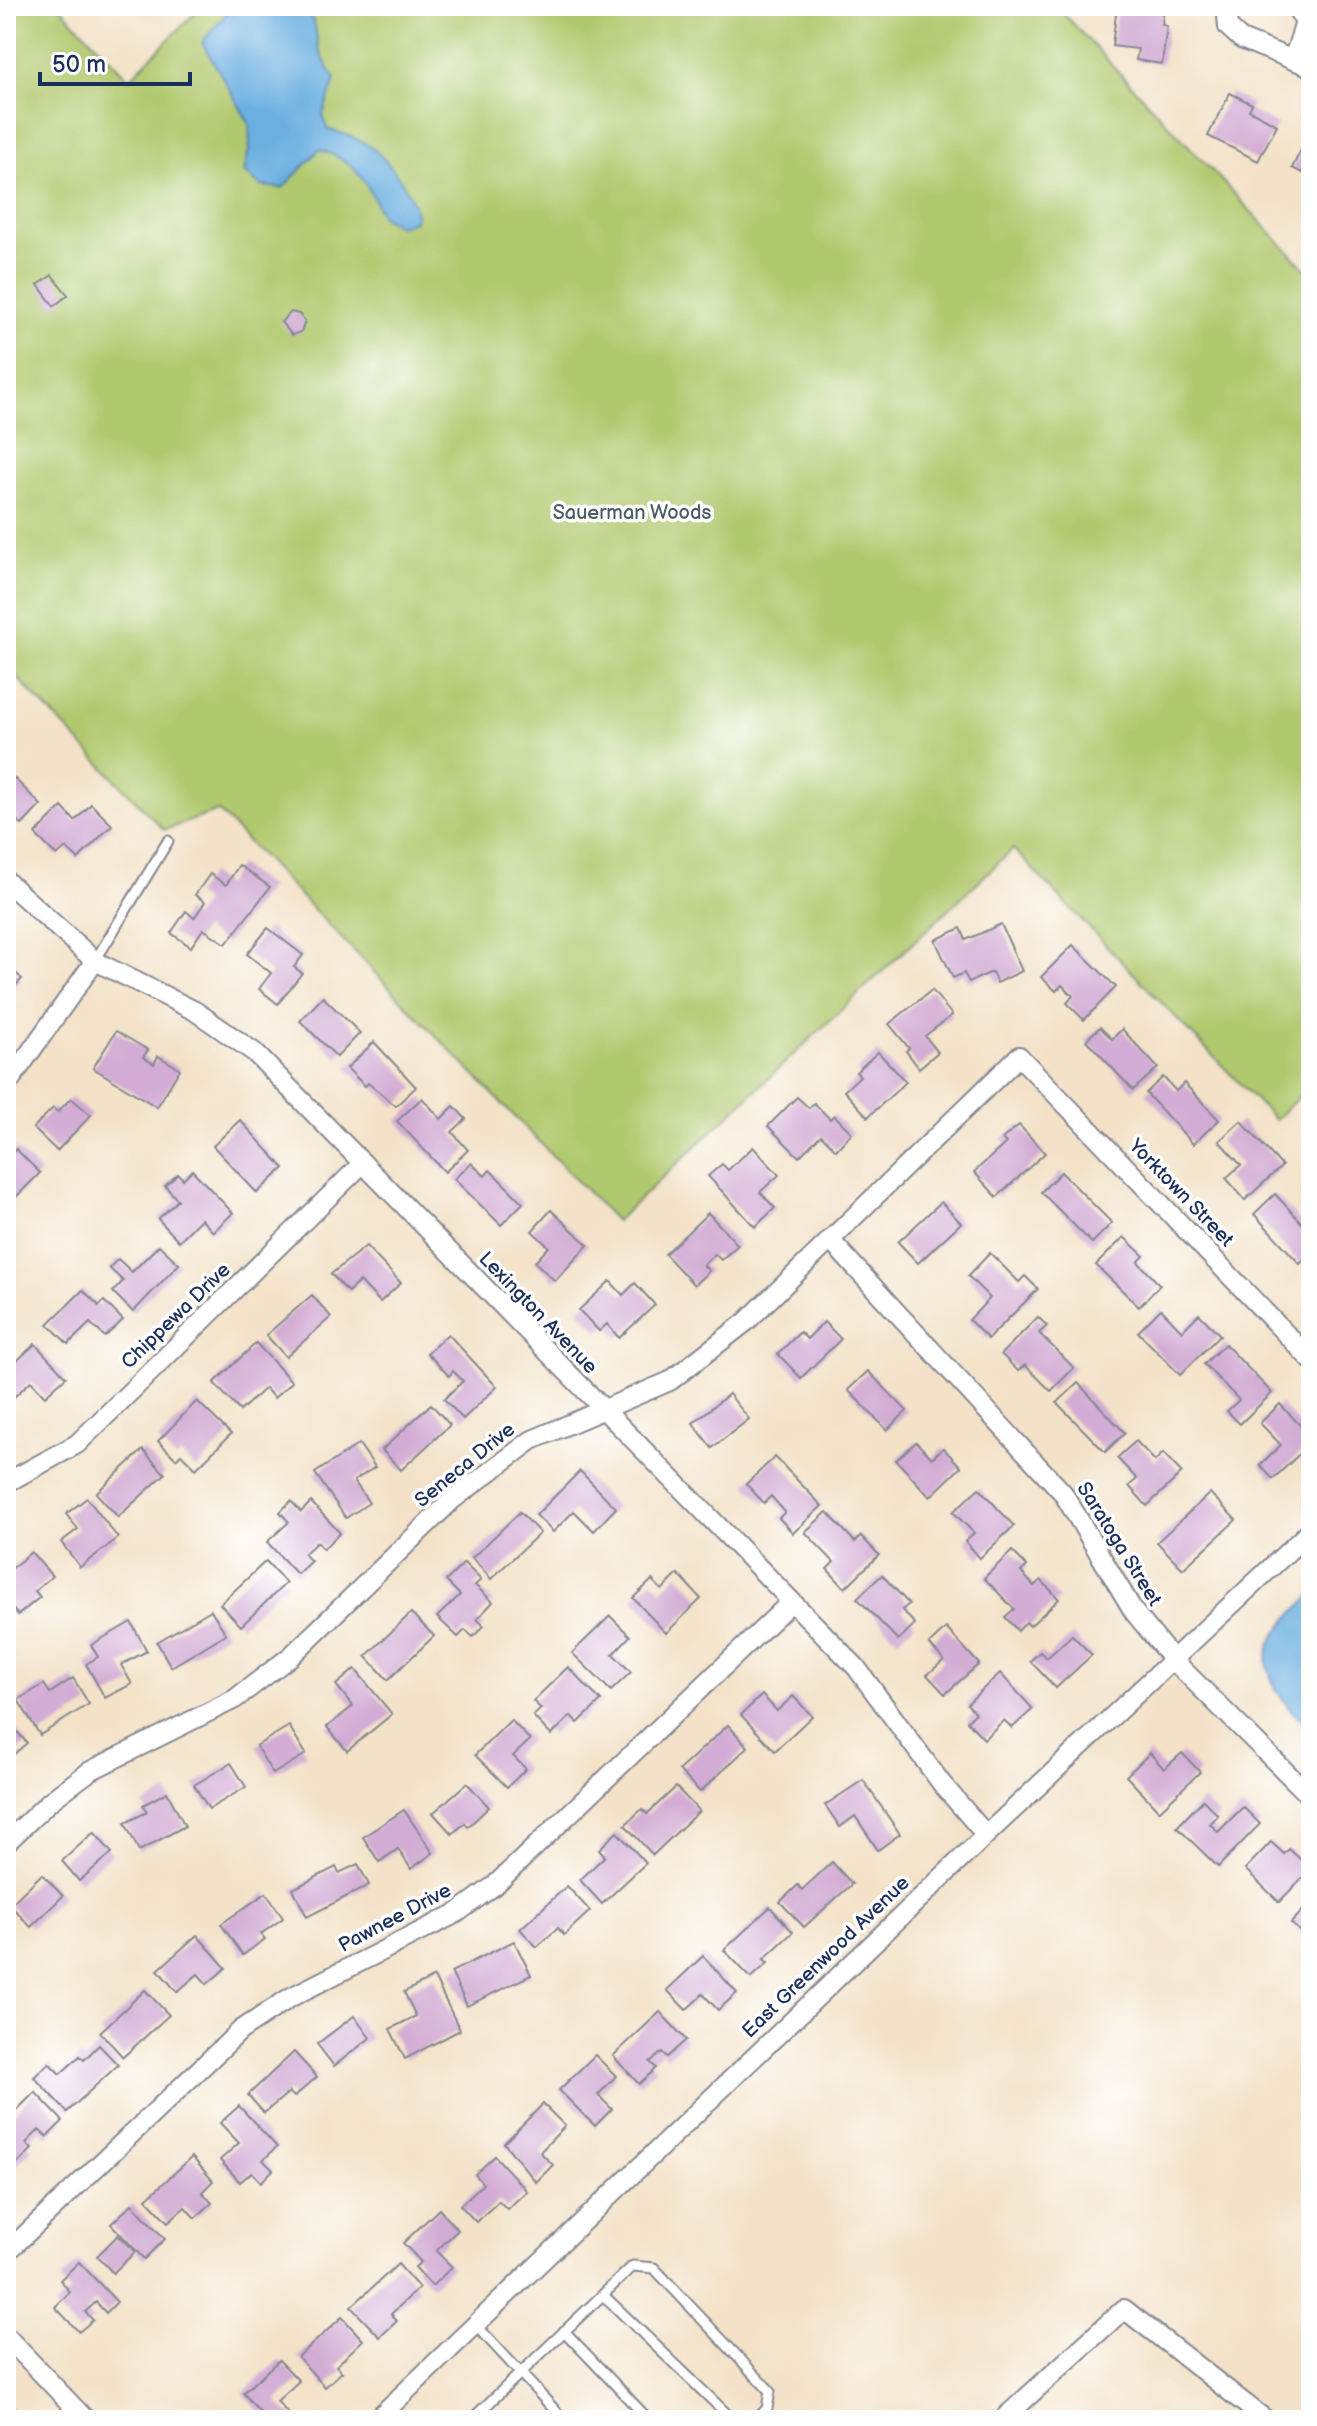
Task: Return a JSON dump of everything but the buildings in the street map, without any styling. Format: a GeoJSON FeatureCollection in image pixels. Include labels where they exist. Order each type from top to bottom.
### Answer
{"type":"FeatureCollection","features":[{"type":"Feature","properties":{"kind":"street"},"geometry":{"type":"LineString","coordinates":[[1226,6],[1228,27],[1241,39],[1311,67]]}},
{"type":"Feature","properties":{"kind":"street"},"geometry":{"type":"LineString","coordinates":[[1293,60],[1305,22],[1295,6]]}},
{"type":"Feature","properties":{"kind":"street","name":"Lexington Avenue"},"geometry":{"type":"LineString","coordinates":[[6,881],[95,961],[195,1011],[254,1052],[598,1408],[856,1667],[942,1784],[986,1835]]}},
{"type":"Feature","properties":{"kind":"street"},"geometry":{"type":"LineString","coordinates":[[6,1086],[95,961]]}},
{"type":"Feature","properties":{"kind":"street","name":"Seneca Drive"},"geometry":{"type":"LineString","coordinates":[[6,1843],[50,1801],[90,1771],[235,1699],[291,1656],[452,1500],[532,1440],[598,1408],[670,1381],[747,1321],[1019,1056]]}},
{"type":"Feature","properties":{"kind":"street","name":"Yorktown Street"},"geometry":{"type":"LineString","coordinates":[[1019,1056],[1311,1360]]}},
{"type":"Feature","properties":{"kind":"street","name":"Chippewa Drive"},"geometry":{"type":"LineString","coordinates":[[6,1483],[77,1444],[363,1163]]}},
{"type":"Feature","properties":{"kind":"street","name":"Saratoga Street"},"geometry":{"type":"LineString","coordinates":[[830,1240],[1063,1493],[1134,1612],[1173,1660],[1311,1797]]}},
{"type":"Feature","properties":{"kind":"street","name":"East Greenwood Avenue"},"geometry":{"type":"LineString","coordinates":[[382,2418],[475,2324],[986,1835],[1311,1530]]}},
{"type":"Feature","properties":{"kind":"street","name":"Pawnee Drive"},"geometry":{"type":"LineString","coordinates":[[6,2253],[241,2030],[291,1997],[457,1913],[495,1885],[790,1603]]}},
{"type":"Feature","properties":{"kind":"street"},"geometry":{"type":"LineString","coordinates":[[1002,2420],[1124,2309],[1266,2420]]}},
{"type":"Feature","properties":{"kind":"street"},"geometry":{"type":"LineString","coordinates":[[6,2336],[86,2420]]}},
{"type":"Feature","properties":{"kind":"lane"},"geometry":{"type":"LineString","coordinates":[[95,961],[168,841]]}},
{"type":"Feature","properties":{"kind":"lane"},"geometry":{"type":"LineString","coordinates":[[474,2419],[519,2372],[633,2266],[654,2268],[770,2391],[767,2409],[755,2420]]}},
{"type":"Feature","properties":{"kind":"lane"},"geometry":{"type":"LineString","coordinates":[[603,2295],[733,2420]]}},
{"type":"Feature","properties":{"kind":"lane"},"geometry":{"type":"LineString","coordinates":[[475,2324],[564,2420]]}},
{"type":"Feature","properties":{"kind":"lane"},"geometry":{"type":"LineString","coordinates":[[564,2331],[649,2420]]}},
{"type":"Feature","properties":{"kind":"green space","name":"Sauerman Woods"},"geometry":{"type":"Polygon","coordinates":[[[6,6],[59,6],[129,79],[202,6],[1056,6],[1311,275],[1311,1085],[1275,1120],[1013,849],[616,1221],[218,811],[164,830],[6,666],[6,6]]]}},
{"type":"Feature","properties":{"kind":"water"},"geometry":{"type":"Polygon","coordinates":[[[233,6],[299,6],[311,17],[321,54],[335,79],[323,115],[327,129],[363,142],[384,159],[408,192],[415,221],[399,226],[381,216],[359,174],[342,159],[319,150],[283,188],[261,186],[244,172],[250,145],[249,123],[202,42],[233,6]]]}},
{"type":"Feature","properties":{"kind":"water"},"geometry":{"type":"Polygon","coordinates":[[[1311,1596],[1311,1726],[1294,1713],[1279,1694],[1270,1673],[1268,1652],[1286,1621],[1311,1596]]]}}]}
